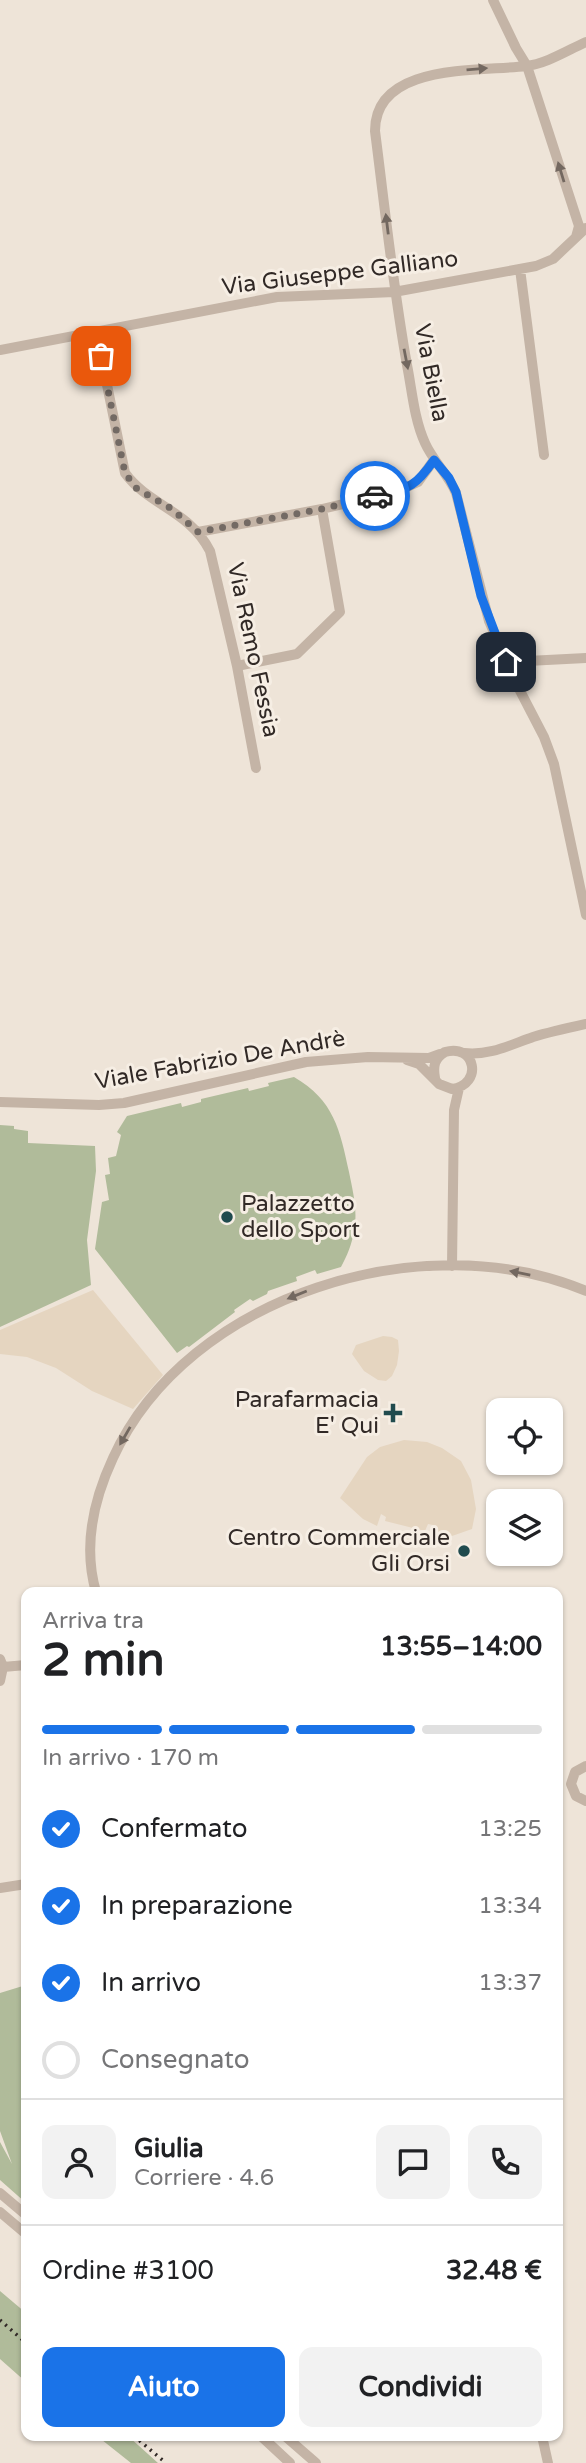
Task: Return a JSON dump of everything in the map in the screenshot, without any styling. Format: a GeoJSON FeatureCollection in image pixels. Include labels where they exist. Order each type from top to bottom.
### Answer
{"type":"FeatureCollection","features":[{"type":"Feature","properties":{"kind":"street"},"geometry":{"type":"LineString","coordinates":[[492,0],[527,66],[579,226],[576,237]]}},
{"type":"Feature","properties":{"kind":"street","name":"Via Biella"},"geometry":{"type":"LineString","coordinates":[[586,42],[527,66],[451,71],[415,80],[396,90],[381,105],[375,117],[394,292],[415,408],[424,442],[456,492],[481,596],[506,662],[554,764],[586,915]]}},
{"type":"Feature","properties":{"kind":"street","name":"Via Giuseppe Galliano"},"geometry":{"type":"LineString","coordinates":[[0,350],[277,297],[394,292],[536,266],[553,258],[586,228]]}},
{"type":"Feature","properties":{"kind":"street"},"geometry":{"type":"LineString","coordinates":[[520,269],[544,455]]}},
{"type":"Feature","properties":{"kind":"street","name":"Via Remo Fessia"},"geometry":{"type":"LineString","coordinates":[[96,331],[125,473],[136,488],[172,509],[198,532],[210,551],[237,666],[256,768]]}},
{"type":"Feature","properties":{"kind":"street"},"geometry":{"type":"LineString","coordinates":[[198,532],[322,509],[398,491],[418,482],[434,460]]}},
{"type":"Feature","properties":{"kind":"street"},"geometry":{"type":"LineString","coordinates":[[237,666],[297,654],[340,611],[322,509]]}},
{"type":"Feature","properties":{"kind":"street"},"geometry":{"type":"LineString","coordinates":[[506,662],[586,658]]}},
{"type":"Feature","properties":{"kind":"street"},"geometry":{"type":"LineString","coordinates":[[454,1107],[445,1088],[435,1078],[433,1070],[440,1054],[450,1050],[475,1055],[493,1052],[550,1032],[586,1024]]}},
{"type":"Feature","properties":{"kind":"street"},"geometry":{"type":"LineString","coordinates":[[472,1071],[493,1052]]}},
{"type":"Feature","properties":{"kind":"street"},"geometry":{"type":"LineString","coordinates":[[452,1266],[454,1107],[459,1088],[471,1078],[472,1071],[472,1064],[464,1053]]}},
{"type":"Feature","properties":{"kind":"street","name":"Viale Fabrizio De Andrè"},"geometry":{"type":"LineString","coordinates":[[1,1102],[99,1105],[124,1103],[306,1062],[368,1057],[429,1058],[440,1054]]}},
{"type":"Feature","properties":{"kind":"street","name":"Viale Fabrizio De Andrè"},"geometry":{"type":"LineString","coordinates":[[402,1058],[419,1065],[435,1078]]}},
{"type":"Feature","properties":{"kind":"street"},"geometry":{"type":"LineString","coordinates":[[445,1088],[459,1088]]}},
{"type":"Feature","properties":{"kind":"street"},"geometry":{"type":"LineString","coordinates":[[95,1587],[90,1550],[93,1513],[116,1452],[134,1421],[167,1380],[223,1332],[246,1318],[314,1289],[386,1270],[452,1266],[507,1270],[586,1292]]}},
{"type":"Feature","properties":{"kind":"street"},"geometry":{"type":"LineString","coordinates":[[0,1681],[1,1663],[21,1665]]}},
{"type":"Feature","properties":{"kind":"street"},"geometry":{"type":"LineString","coordinates":[[581,1799],[571,1784],[580,1768],[586,1766]]}},
{"type":"Feature","properties":{"kind":"street"},"geometry":{"type":"LineString","coordinates":[[563,1788],[581,1799]]}},
{"type":"Feature","properties":{"kind":"street"},"geometry":{"type":"LineString","coordinates":[[0,1888],[21,1885]]}},
{"type":"Feature","properties":{"kind":"street"},"geometry":{"type":"LineString","coordinates":[[0,2193],[21,2211]]}},
{"type":"Feature","properties":{"kind":"street"},"geometry":{"type":"LineString","coordinates":[[0,2212],[21,2231]]}},
{"type":"Feature","properties":{"kind":"street"},"geometry":{"type":"LineString","coordinates":[[266,2441],[290,2463]]}},
{"type":"Feature","properties":{"kind":"street"},"geometry":{"type":"LineString","coordinates":[[291,2441],[316,2463]]}},
{"type":"Feature","properties":{"kind":"street"},"geometry":{"type":"LineString","coordinates":[[543,2441],[548,2463]]}},
{"type":"Feature","properties":{"kind":"green space","name":"Palazzetto dello Sport"},"geometry":{"type":"Polygon","coordinates":[[[294,1077],[327,1106],[342,1143],[355,1209],[354,1231],[347,1254],[341,1267],[317,1274],[315,1270],[296,1277],[297,1281],[268,1291],[253,1301],[250,1299],[189,1347],[177,1353],[95,1249],[102,1202],[109,1200],[105,1175],[110,1174],[108,1158],[116,1156],[121,1135],[117,1132],[127,1116],[181,1103],[182,1107],[201,1102],[201,1099],[248,1088],[249,1091],[294,1077]]]}},
{"type":"Feature","properties":{"kind":"green space"},"geometry":{"type":"Polygon","coordinates":[[[0,1125],[28,1131],[28,1143],[95,1146],[96,1171],[87,1240],[91,1285],[0,1327],[0,1125]]]}},
{"type":"Feature","properties":{"kind":"green space"},"geometry":{"type":"Polygon","coordinates":[[[21,1987],[21,2199],[0,2180],[0,2142],[12,2164],[0,2131],[0,1993],[21,1987]]]}},
{"type":"Feature","properties":{"kind":"green space"},"geometry":{"type":"Polygon","coordinates":[[[0,2291],[21,2309],[21,2378],[0,2359],[0,2291]]]}},
{"type":"Feature","properties":{"kind":"green space"},"geometry":{"type":"Polygon","coordinates":[[[103,2441],[134,2441],[158,2463],[131,2463],[103,2441]]]}},
{"type":"Feature","properties":{"kind":"shaded area"},"geometry":{"type":"Polygon","coordinates":[[[93,1290],[163,1375],[133,1409],[92,1391],[56,1368],[27,1357],[0,1354],[0,1330],[93,1290]]]}},
{"type":"Feature","properties":{"kind":"shaded area"},"geometry":{"type":"Polygon","coordinates":[[[383,1336],[398,1340],[399,1351],[397,1365],[392,1376],[386,1381],[378,1380],[364,1371],[352,1354],[356,1345],[383,1336]]]}},
{"type":"Feature","properties":{"kind":"shaded area"},"geometry":{"type":"Polygon","coordinates":[[[404,1440],[427,1442],[461,1461],[471,1480],[476,1509],[472,1529],[431,1539],[433,1525],[428,1524],[425,1531],[385,1521],[386,1517],[381,1514],[377,1526],[363,1519],[340,1498],[367,1457],[380,1447],[404,1440]]]}},
{"type":"Feature","properties":{"kind":"railway"},"geometry":{"type":"LineString","coordinates":[[0,2320],[21,2339]]}},
{"type":"Feature","properties":{"kind":"railway"},"geometry":{"type":"LineString","coordinates":[[140,2441],[166,2463]]}},
{"type":"Feature","properties":{"kind":"way so far"},"geometry":{"type":"LineString","coordinates":[[101,356],[125,473],[136,488],[172,509],[198,532],[322,509],[375,496]]}},
{"type":"Feature","properties":{"kind":"place","name":"Palazzetto dello Sport"},"geometry":{"type":"Point","coordinates":[227,1217]}},
{"type":"Feature","properties":{"kind":"place","name":"Parafarmacia E' Qui"},"geometry":{"type":"Point","coordinates":[393,1413]}},
{"type":"Feature","properties":{"kind":"place","name":"Centro Commerciale Gli Orsi"},"geometry":{"type":"Point","coordinates":[464,1551]}},
{"type":"Feature","properties":{"kind":"route"},"geometry":{"type":"LineString","coordinates":[[375,496],[398,491],[418,482],[434,460],[449,478],[456,492],[481,596],[506,662]]}}]}
